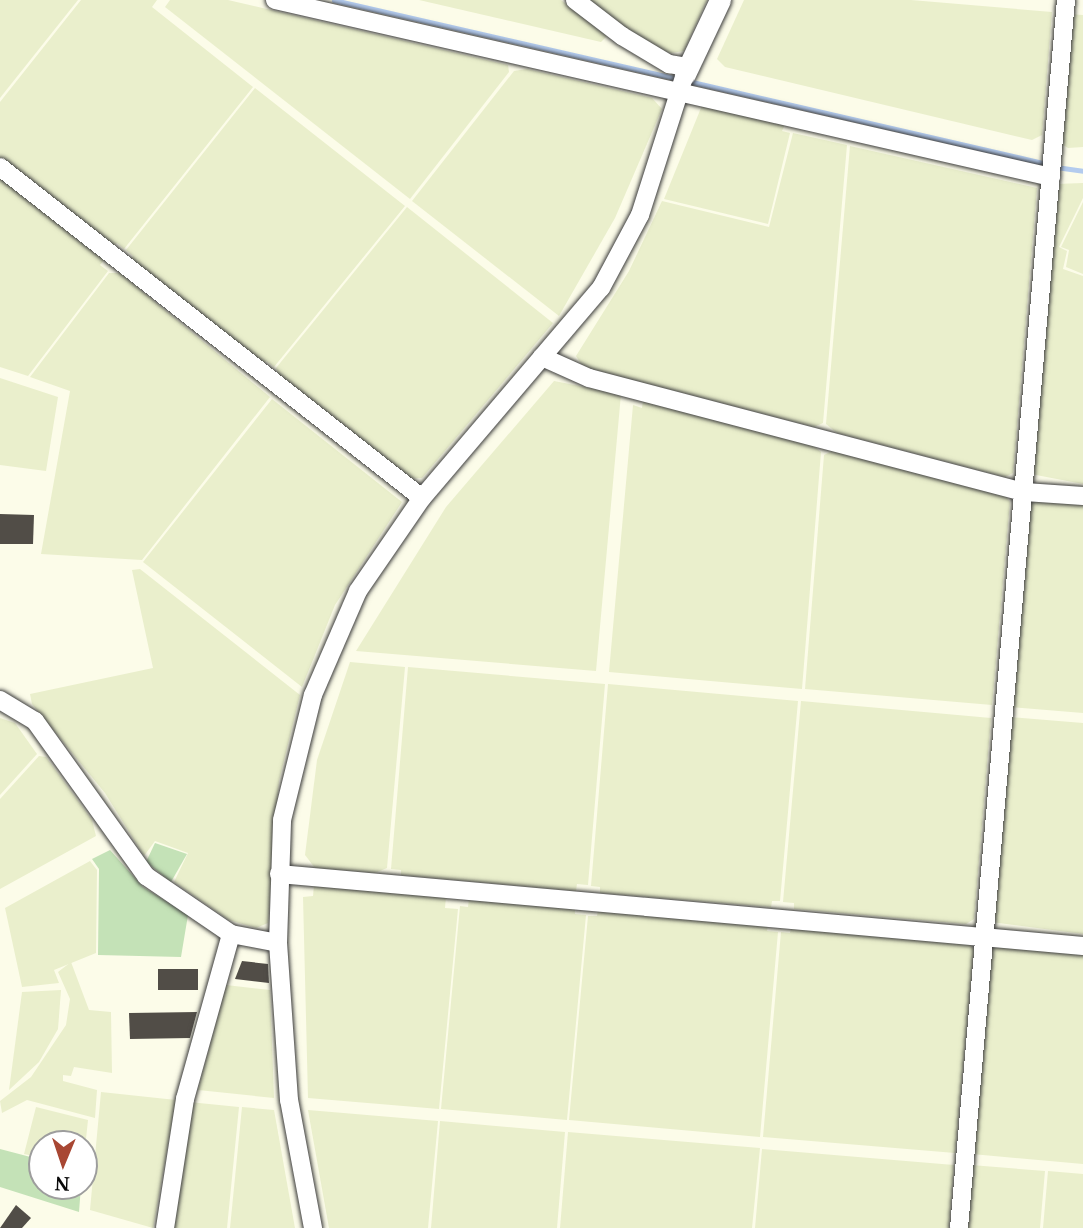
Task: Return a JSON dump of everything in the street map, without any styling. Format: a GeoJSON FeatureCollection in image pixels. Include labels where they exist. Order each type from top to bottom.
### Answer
{"type":"FeatureCollection","features":[{"type":"Feature","properties":{"kind":"street"},"geometry":{"type":"LineString","coordinates":[[275,0],[683,82],[1052,169]]}},
{"type":"Feature","properties":{"kind":"street"},"geometry":{"type":"LineString","coordinates":[[575,0],[669,64],[683,82]]}},
{"type":"Feature","properties":{"kind":"street"},"geometry":{"type":"LineString","coordinates":[[313,1228],[289,1100],[278,943],[279,874],[294,757],[313,695],[358,591],[422,498],[601,288],[640,215],[683,82],[720,0]]}},
{"type":"Feature","properties":{"kind":"street"},"geometry":{"type":"LineString","coordinates":[[959,1228],[987,938],[1066,0]]}},
{"type":"Feature","properties":{"kind":"street"},"geometry":{"type":"LineString","coordinates":[[0,167],[422,498]]}},
{"type":"Feature","properties":{"kind":"street"},"geometry":{"type":"LineString","coordinates":[[542,358],[589,378],[1025,492],[1083,496]]}},
{"type":"Feature","properties":{"kind":"street"},"geometry":{"type":"LineString","coordinates":[[0,700],[35,721],[146,876],[231,934],[278,943]]}},
{"type":"Feature","properties":{"kind":"street"},"geometry":{"type":"LineString","coordinates":[[279,874],[1083,946]]}},
{"type":"Feature","properties":{"kind":"street"},"geometry":{"type":"LineString","coordinates":[[165,1228],[185,1099],[231,934]]}},
{"type":"Feature","properties":{"kind":"green space"},"geometry":{"type":"Polygon","coordinates":[[[0,0],[78,0],[0,98],[0,0]]]}},
{"type":"Feature","properties":{"kind":"green space"},"geometry":{"type":"Polygon","coordinates":[[[81,0],[157,0],[152,7],[253,87],[124,249],[117,243],[112,248],[0,159],[0,102],[81,0]]]}},
{"type":"Feature","properties":{"kind":"green space"},"geometry":{"type":"Polygon","coordinates":[[[170,0],[228,0],[508,65],[509,72],[410,199],[165,7],[170,0]]]}},
{"type":"Feature","properties":{"kind":"green space"},"geometry":{"type":"Polygon","coordinates":[[[419,0],[561,0],[607,36],[601,42],[419,0]]]}},
{"type":"Feature","properties":{"kind":"green space"},"geometry":{"type":"Polygon","coordinates":[[[589,0],[707,0],[684,51],[671,53],[649,47],[589,0]]]}},
{"type":"Feature","properties":{"kind":"green space"},"geometry":{"type":"Polygon","coordinates":[[[744,0],[911,0],[1052,12],[1042,135],[1032,140],[725,67],[717,59],[744,0]]]}},
{"type":"Feature","properties":{"kind":"green space"},"geometry":{"type":"Polygon","coordinates":[[[1069,14],[1083,15],[1083,147],[1068,148],[1058,142],[1069,14]]]}},
{"type":"Feature","properties":{"kind":"green space"},"geometry":{"type":"Polygon","coordinates":[[[527,69],[652,98],[662,109],[615,218],[559,316],[412,201],[514,71],[527,69]]]}},
{"type":"Feature","properties":{"kind":"green space"},"geometry":{"type":"Polygon","coordinates":[[[255,88],[405,206],[274,367],[266,361],[262,366],[130,261],[133,256],[126,250],[255,88]]]}},
{"type":"Feature","properties":{"kind":"green space"},"geometry":{"type":"Polygon","coordinates":[[[703,103],[786,122],[782,131],[790,133],[768,224],[664,199],[703,103]]]}},
{"type":"Feature","properties":{"kind":"green space"},"geometry":{"type":"Polygon","coordinates":[[[793,133],[847,145],[823,423],[814,427],[583,367],[576,356],[629,271],[662,201],[769,227],[793,133]]]}},
{"type":"Feature","properties":{"kind":"green space"},"geometry":{"type":"Polygon","coordinates":[[[850,146],[1037,188],[1013,473],[1005,477],[837,433],[826,424],[850,146]]]}},
{"type":"Feature","properties":{"kind":"green space"},"geometry":{"type":"Polygon","coordinates":[[[0,178],[104,260],[100,265],[108,271],[28,376],[0,367],[0,178]]]}},
{"type":"Feature","properties":{"kind":"green space"},"geometry":{"type":"Polygon","coordinates":[[[1083,183],[1083,198],[1059,247],[1067,251],[1063,269],[1083,276],[1083,484],[1031,474],[1056,184],[1083,183]]]}},
{"type":"Feature","properties":{"kind":"green space"},"geometry":{"type":"Polygon","coordinates":[[[1083,202],[1083,274],[1066,267],[1069,250],[1061,247],[1083,202]]]}},
{"type":"Feature","properties":{"kind":"green space"},"geometry":{"type":"Polygon","coordinates":[[[407,207],[553,323],[422,478],[406,479],[280,380],[276,368],[407,207]]]}},
{"type":"Feature","properties":{"kind":"green space"},"geometry":{"type":"Polygon","coordinates":[[[109,273],[120,273],[270,397],[142,560],[41,554],[70,391],[30,377],[109,273]]]}},
{"type":"Feature","properties":{"kind":"green space"},"geometry":{"type":"Polygon","coordinates":[[[0,378],[58,397],[46,471],[0,465],[0,378]]]}},
{"type":"Feature","properties":{"kind":"green space"},"geometry":{"type":"Polygon","coordinates":[[[554,381],[621,394],[596,671],[356,651],[446,507],[554,381]]]}},
{"type":"Feature","properties":{"kind":"green space"},"geometry":{"type":"Polygon","coordinates":[[[272,399],[402,502],[335,605],[302,687],[143,562],[272,399]]]}},
{"type":"Feature","properties":{"kind":"green space"},"geometry":{"type":"Polygon","coordinates":[[[643,400],[811,444],[821,452],[802,689],[609,672],[633,405],[642,408],[643,400]]]}},
{"type":"Feature","properties":{"kind":"green space"},"geometry":{"type":"Polygon","coordinates":[[[834,450],[1004,494],[1010,502],[992,705],[805,689],[824,455],[834,450]]]}},
{"type":"Feature","properties":{"kind":"green space"},"geometry":{"type":"Polygon","coordinates":[[[1038,496],[1083,499],[1083,713],[1010,707],[1028,501],[1037,502],[1038,496]]]}},
{"type":"Feature","properties":{"kind":"green space"},"geometry":{"type":"Polygon","coordinates":[[[140,569],[300,695],[279,781],[268,923],[256,928],[229,920],[174,882],[188,853],[155,841],[144,856],[105,793],[32,704],[30,694],[153,668],[132,570],[140,569]]]}},
{"type":"Feature","properties":{"kind":"green space"},"geometry":{"type":"Polygon","coordinates":[[[350,662],[405,667],[387,868],[375,873],[315,868],[305,855],[317,760],[350,662]]]}},
{"type":"Feature","properties":{"kind":"green space"},"geometry":{"type":"Polygon","coordinates":[[[408,667],[605,684],[588,885],[577,884],[576,891],[401,875],[401,870],[391,869],[408,667]]]}},
{"type":"Feature","properties":{"kind":"green space"},"geometry":{"type":"Polygon","coordinates":[[[608,684],[798,701],[780,901],[772,901],[771,907],[600,893],[600,887],[591,886],[608,684]]]}},
{"type":"Feature","properties":{"kind":"green space"},"geometry":{"type":"Polygon","coordinates":[[[801,701],[991,718],[974,919],[966,924],[794,909],[794,903],[783,902],[801,701]]]}},
{"type":"Feature","properties":{"kind":"green space"},"geometry":{"type":"Polygon","coordinates":[[[1009,717],[1083,723],[1083,934],[991,922],[1009,717]]]}},
{"type":"Feature","properties":{"kind":"green space"},"geometry":{"type":"Polygon","coordinates":[[[0,718],[15,723],[37,754],[0,795],[0,718]]]}},
{"type":"Feature","properties":{"kind":"green space"},"geometry":{"type":"Polygon","coordinates":[[[39,756],[46,757],[92,820],[96,836],[0,889],[0,799],[39,756]]]}},
{"type":"Feature","properties":{"kind":"green space"},"geometry":{"type":"Polygon","coordinates":[[[155,843],[187,854],[171,882],[146,862],[155,843]]]}},
{"type":"Feature","properties":{"kind":"green space"},"geometry":{"type":"Polygon","coordinates":[[[110,850],[143,887],[188,915],[181,957],[98,955],[99,869],[92,859],[110,850]]]}},
{"type":"Feature","properties":{"kind":"green space"},"geometry":{"type":"Polygon","coordinates":[[[90,861],[97,870],[96,953],[54,970],[59,983],[22,987],[5,908],[90,861]]]}},
{"type":"Feature","properties":{"kind":"green space"},"geometry":{"type":"Polygon","coordinates":[[[314,885],[446,897],[445,908],[458,909],[439,1109],[308,1098],[303,897],[313,896],[314,885]]]}},
{"type":"Feature","properties":{"kind":"green space"},"geometry":{"type":"Polygon","coordinates":[[[469,899],[575,908],[575,914],[586,915],[567,1120],[441,1109],[460,906],[468,907],[469,899]]]}},
{"type":"Feature","properties":{"kind":"green space"},"geometry":{"type":"Polygon","coordinates":[[[598,910],[768,925],[767,931],[778,932],[760,1137],[569,1120],[588,916],[597,916],[598,910]]]}},
{"type":"Feature","properties":{"kind":"green space"},"geometry":{"type":"Polygon","coordinates":[[[791,927],[967,942],[974,949],[955,1153],[763,1137],[781,932],[790,933],[791,927]]]}},
{"type":"Feature","properties":{"kind":"green space"},"geometry":{"type":"Polygon","coordinates":[[[999,946],[1083,953],[1083,1164],[972,1154],[991,949],[999,946]]]}},
{"type":"Feature","properties":{"kind":"green space"},"geometry":{"type":"Polygon","coordinates":[[[71,962],[89,1010],[111,1012],[112,1073],[74,1067],[71,1076],[63,1075],[63,1081],[97,1090],[95,1118],[27,1100],[2,1113],[0,1101],[31,1077],[66,1025],[70,999],[58,972],[71,962]]]}},
{"type":"Feature","properties":{"kind":"green space"},"geometry":{"type":"Polygon","coordinates":[[[226,985],[270,990],[274,1098],[198,1090],[226,985]]]}},
{"type":"Feature","properties":{"kind":"green space"},"geometry":{"type":"Polygon","coordinates":[[[61,990],[58,1029],[39,1062],[9,1090],[22,992],[61,990]]]}},
{"type":"Feature","properties":{"kind":"green space"},"geometry":{"type":"Polygon","coordinates":[[[101,1092],[176,1100],[153,1228],[90,1210],[91,1200],[98,1200],[97,1130],[101,1092]]]}},
{"type":"Feature","properties":{"kind":"green space"},"geometry":{"type":"Polygon","coordinates":[[[189,1102],[239,1107],[227,1228],[168,1228],[189,1102]]]}},
{"type":"Feature","properties":{"kind":"green space"},"geometry":{"type":"Polygon","coordinates":[[[36,1107],[88,1120],[87,1130],[30,1130],[36,1107]]]}},
{"type":"Feature","properties":{"kind":"green space"},"geometry":{"type":"Polygon","coordinates":[[[242,1107],[274,1110],[295,1228],[230,1228],[242,1107]]]}},
{"type":"Feature","properties":{"kind":"green space"},"geometry":{"type":"Polygon","coordinates":[[[308,1110],[438,1121],[428,1228],[329,1228],[308,1110]]]}},
{"type":"Feature","properties":{"kind":"green space"},"geometry":{"type":"Polygon","coordinates":[[[440,1121],[565,1132],[557,1228],[431,1228],[440,1121]]]}},
{"type":"Feature","properties":{"kind":"green space"},"geometry":{"type":"Polygon","coordinates":[[[568,1132],[760,1148],[752,1228],[560,1228],[568,1132]]]}},
{"type":"Feature","properties":{"kind":"green space"},"geometry":{"type":"Polygon","coordinates":[[[28,1138],[28,1155],[24,1154],[28,1138]]]}},
{"type":"Feature","properties":{"kind":"green space"},"geometry":{"type":"Polygon","coordinates":[[[0,1149],[28,1156],[28,1196],[0,1187],[0,1149]]]}},
{"type":"Feature","properties":{"kind":"green space"},"geometry":{"type":"Polygon","coordinates":[[[762,1149],[954,1165],[949,1228],[755,1228],[762,1149]]]}},
{"type":"Feature","properties":{"kind":"green space"},"geometry":{"type":"Polygon","coordinates":[[[971,1165],[1045,1171],[1040,1228],[966,1228],[971,1165]]]}},
{"type":"Feature","properties":{"kind":"green space"},"geometry":{"type":"Polygon","coordinates":[[[1048,1171],[1083,1174],[1083,1228],[1043,1228],[1048,1171]]]}},
{"type":"Feature","properties":{"kind":"green space"},"geometry":{"type":"Polygon","coordinates":[[[41,1200],[80,1200],[79,1212],[41,1200]]]}},
{"type":"Feature","properties":{"kind":"building"},"geometry":{"type":"Polygon","coordinates":[[[0,514],[34,515],[33,544],[0,544],[0,514]]]}},
{"type":"Feature","properties":{"kind":"building"},"geometry":{"type":"Polygon","coordinates":[[[242,961],[268,964],[269,983],[235,979],[242,961]]]}},
{"type":"Feature","properties":{"kind":"building"},"geometry":{"type":"Polygon","coordinates":[[[158,969],[198,969],[198,990],[158,990],[158,969]]]}},
{"type":"Feature","properties":{"kind":"building"},"geometry":{"type":"Polygon","coordinates":[[[197,1012],[190,1038],[130,1039],[129,1013],[197,1012]]]}},
{"type":"Feature","properties":{"kind":"building"},"geometry":{"type":"Polygon","coordinates":[[[16,1205],[31,1218],[22,1228],[0,1228],[16,1205]]]}},
{"type":"Feature","properties":{"kind":"waterway"},"geometry":{"type":"LineString","coordinates":[[334,0],[679,79]]}},
{"type":"Feature","properties":{"kind":"waterway"},"geometry":{"type":"LineString","coordinates":[[688,81],[1048,164]]}},
{"type":"Feature","properties":{"kind":"waterway"},"geometry":{"type":"LineString","coordinates":[[1056,167],[1083,171]]}}]}
